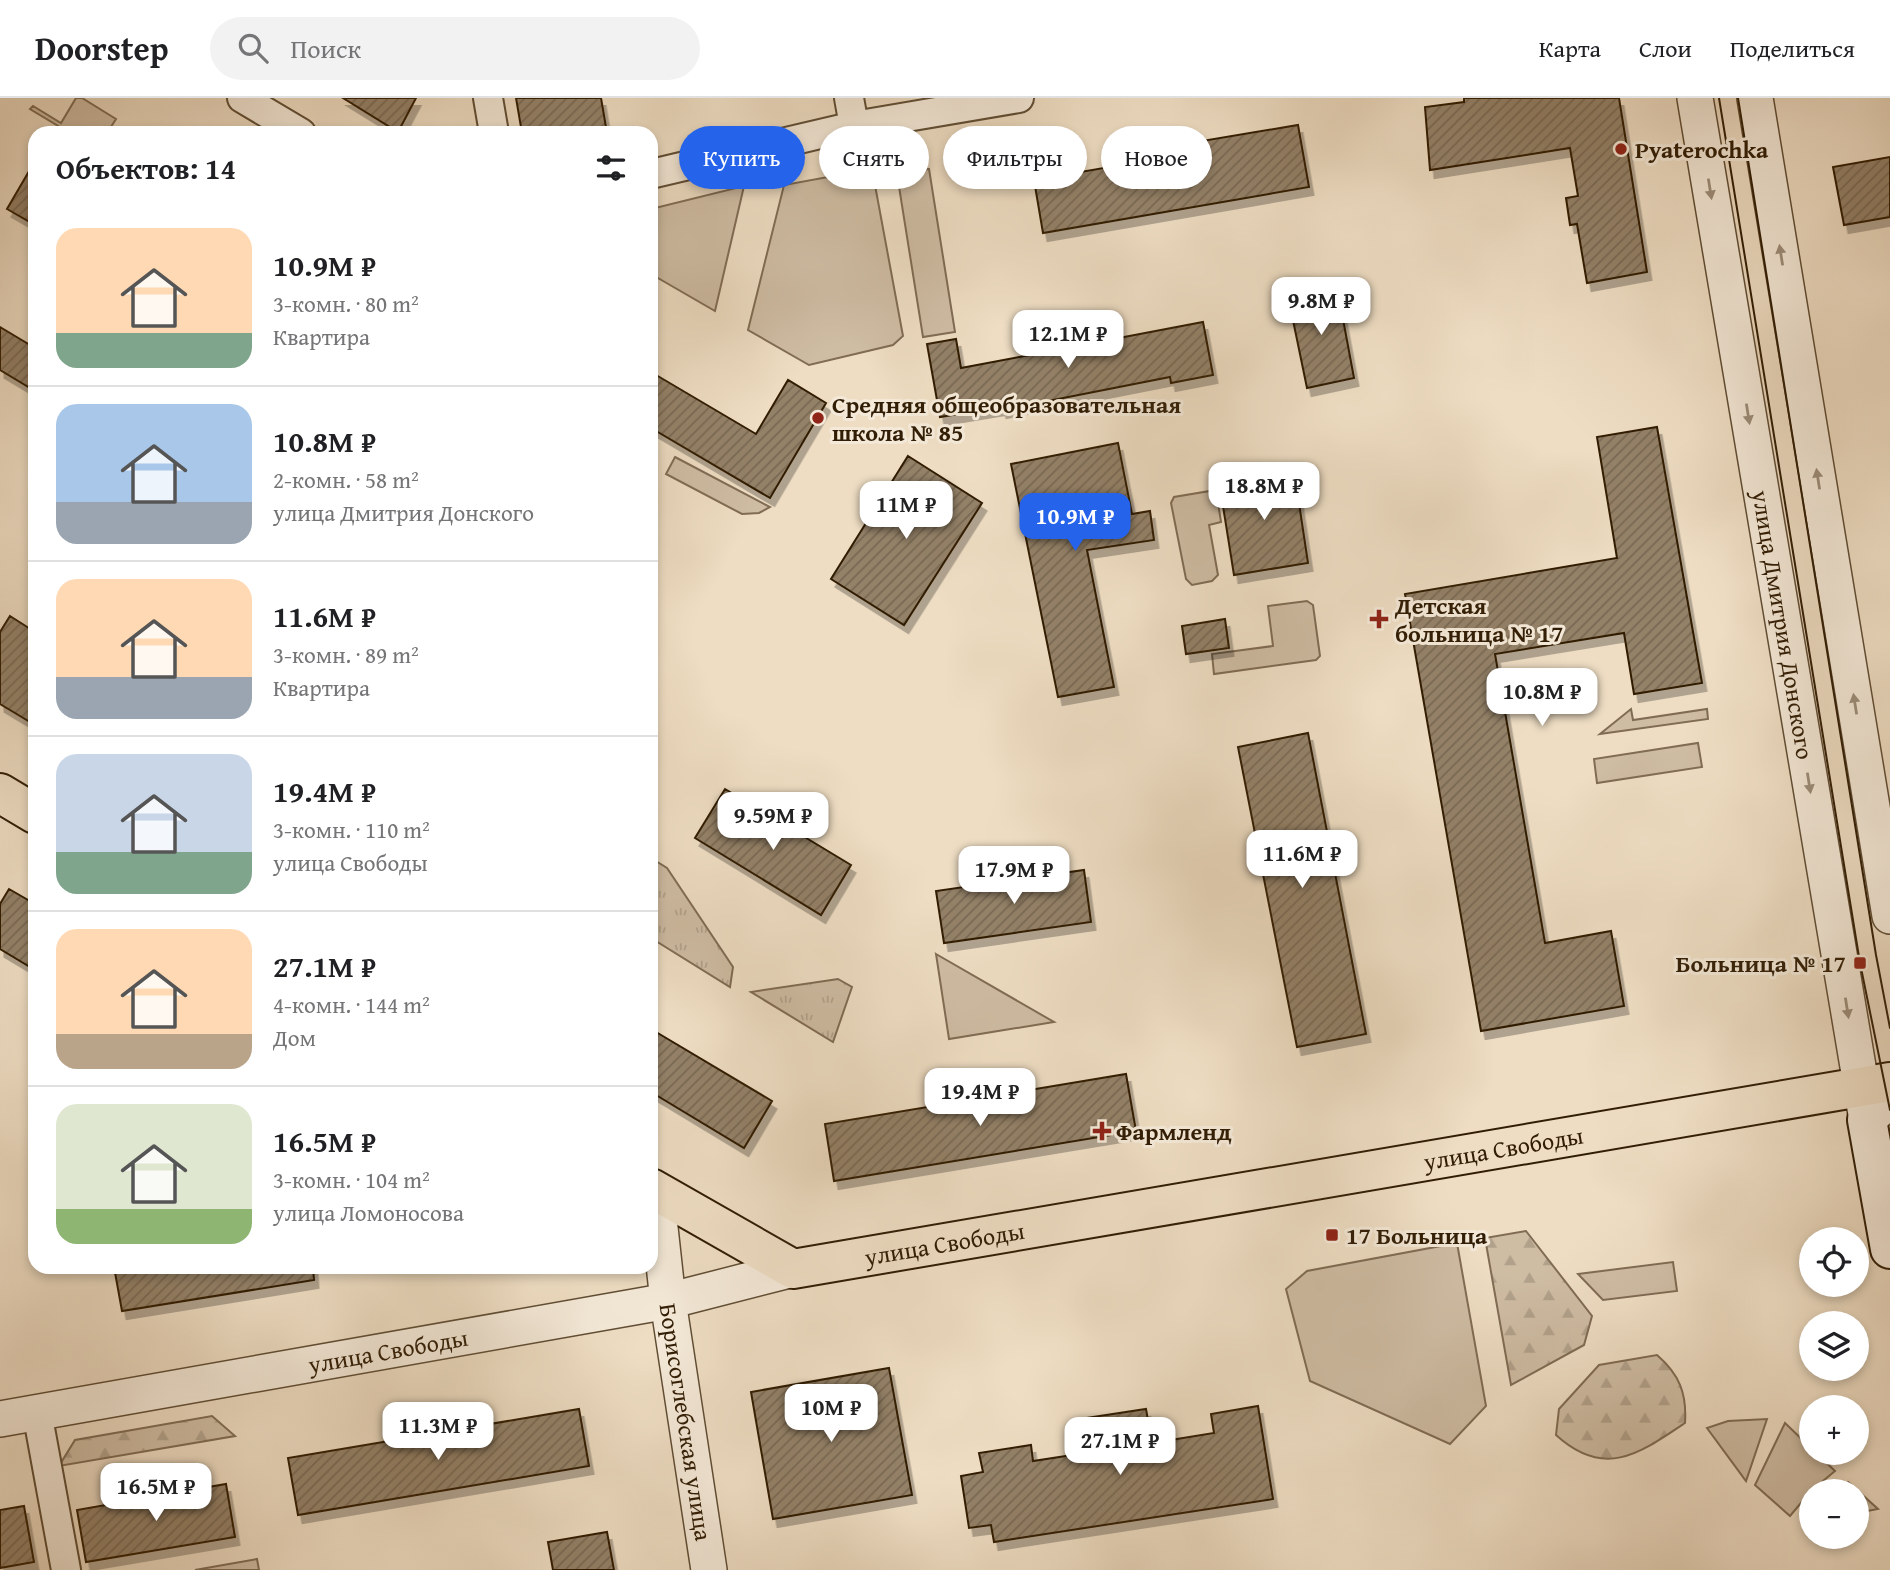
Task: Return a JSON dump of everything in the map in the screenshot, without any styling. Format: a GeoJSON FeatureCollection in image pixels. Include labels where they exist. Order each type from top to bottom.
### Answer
{"type":"FeatureCollection","features":[{"type":"Feature","properties":{"kind":"main road"},"geometry":{"type":"LineString","coordinates":[[0,793],[28,810]]}},
{"type":"Feature","properties":{"kind":"main road"},"geometry":{"type":"LineString","coordinates":[[1877,1098],[1890,1249]]}},
{"type":"Feature","properties":{"kind":"main road","name":"улица Свободы"},"geometry":{"type":"LineString","coordinates":[[793,1269],[1877,1098]]}},
{"type":"Feature","properties":{"kind":"main road"},"geometry":{"type":"LineString","coordinates":[[658,1193],[793,1269]]}},
{"type":"Feature","properties":{"kind":"street"},"geometry":{"type":"LineString","coordinates":[[242,98],[289,126]]}},
{"type":"Feature","properties":{"kind":"street"},"geometry":{"type":"LineString","coordinates":[[488,98],[493,126]]}},
{"type":"Feature","properties":{"kind":"street"},"geometry":{"type":"LineString","coordinates":[[849,98],[854,126],[1019,98]]}},
{"type":"Feature","properties":{"kind":"street","name":"улица Дмитрия Донского"},"geometry":{"type":"LineString","coordinates":[[1695,98],[1877,1098]]}},
{"type":"Feature","properties":{"kind":"street"},"geometry":{"type":"LineString","coordinates":[[1755,98],[1890,916]]}},
{"type":"Feature","properties":{"kind":"street"},"geometry":{"type":"LineString","coordinates":[[658,172],[819,134]]}},
{"type":"Feature","properties":{"kind":"street","name":"Борисоглебская улица"},"geometry":{"type":"LineString","coordinates":[[658,1227],[709,1570]]}},
{"type":"Feature","properties":{"kind":"street","name":"улица Свободы"},"geometry":{"type":"LineString","coordinates":[[0,1419],[668,1301],[793,1269]]}},
{"type":"Feature","properties":{"kind":"street"},"geometry":{"type":"LineString","coordinates":[[37,1412],[66,1570]]}},
{"type":"Feature","properties":{"kind":"green space"},"geometry":{"type":"Polygon","coordinates":[[[76,98],[82,98],[116,119],[112,126],[58,126],[30,109],[33,106],[61,123],[76,98]]]}},
{"type":"Feature","properties":{"kind":"green space"},"geometry":{"type":"Polygon","coordinates":[[[929,169],[955,332],[923,337],[899,189],[929,189],[929,169]]]}},
{"type":"Feature","properties":{"kind":"green space"},"geometry":{"type":"Polygon","coordinates":[[[819,179],[819,189],[876,189],[903,336],[893,345],[809,365],[748,330],[783,189],[805,189],[805,181],[819,179]]]}},
{"type":"Feature","properties":{"kind":"green space"},"geometry":{"type":"Polygon","coordinates":[[[732,189],[743,189],[715,311],[658,278],[658,207],[732,189]]]}},
{"type":"Feature","properties":{"kind":"green space"},"geometry":{"type":"Polygon","coordinates":[[[675,457],[770,507],[759,513],[742,514],[666,474],[675,457]]]}},
{"type":"Feature","properties":{"kind":"green space"},"geometry":{"type":"Polygon","coordinates":[[[1216,490],[1221,522],[1209,525],[1218,575],[1212,581],[1192,585],[1186,579],[1171,503],[1174,497],[1216,490]]]}},
{"type":"Feature","properties":{"kind":"green space"},"geometry":{"type":"Polygon","coordinates":[[[1307,601],[1313,605],[1320,656],[1316,660],[1214,674],[1212,654],[1273,646],[1268,606],[1307,601]]]}},
{"type":"Feature","properties":{"kind":"green space"},"geometry":{"type":"Polygon","coordinates":[[[1631,709],[1633,720],[1707,709],[1708,719],[1600,734],[1631,709]]]}},
{"type":"Feature","properties":{"kind":"green space"},"geometry":{"type":"Polygon","coordinates":[[[1698,743],[1702,767],[1597,783],[1594,759],[1698,743]]]}},
{"type":"Feature","properties":{"kind":"green space"},"geometry":{"type":"Polygon","coordinates":[[[658,862],[667,868],[733,967],[730,987],[658,942],[658,862]]]}},
{"type":"Feature","properties":{"kind":"green space"},"geometry":{"type":"Polygon","coordinates":[[[936,954],[1054,1022],[949,1039],[936,954]]]}},
{"type":"Feature","properties":{"kind":"green space"},"geometry":{"type":"Polygon","coordinates":[[[838,979],[852,987],[833,1042],[751,992],[838,979]]]}},
{"type":"Feature","properties":{"kind":"green space"},"geometry":{"type":"Polygon","coordinates":[[[1526,1231],[1592,1316],[1584,1345],[1511,1385],[1485,1238],[1526,1231]]]}},
{"type":"Feature","properties":{"kind":"green space"},"geometry":{"type":"Polygon","coordinates":[[[1457,1243],[1486,1406],[1450,1444],[1310,1381],[1286,1289],[1307,1271],[1457,1243]]]}},
{"type":"Feature","properties":{"kind":"green space"},"geometry":{"type":"Polygon","coordinates":[[[1673,1262],[1677,1291],[1603,1300],[1578,1274],[1673,1262]]]}},
{"type":"Feature","properties":{"kind":"green space"},"geometry":{"type":"Polygon","coordinates":[[[1657,1355],[1671,1369],[1680,1385],[1685,1402],[1685,1423],[1637,1452],[1606,1459],[1590,1456],[1573,1448],[1556,1435],[1559,1409],[1599,1365],[1657,1355]]]}},
{"type":"Feature","properties":{"kind":"green space"},"geometry":{"type":"Polygon","coordinates":[[[212,1416],[235,1436],[59,1466],[75,1440],[212,1416]]]}},
{"type":"Feature","properties":{"kind":"green space"},"geometry":{"type":"Polygon","coordinates":[[[1767,1419],[1746,1481],[1707,1428],[1728,1421],[1767,1419]]]}},
{"type":"Feature","properties":{"kind":"green space"},"geometry":{"type":"Polygon","coordinates":[[[1785,1423],[1799,1436],[1799,1465],[1829,1465],[1835,1471],[1825,1479],[1799,1479],[1799,1505],[1790,1516],[1755,1485],[1785,1423]]]}},
{"type":"Feature","properties":{"kind":"green space"},"geometry":{"type":"Polygon","coordinates":[[[1869,1501],[1878,1509],[1869,1511],[1869,1501]]]}},
{"type":"Feature","properties":{"kind":"green space"},"geometry":{"type":"Polygon","coordinates":[[[257,1559],[259,1570],[195,1570],[257,1559]]]}},
{"type":"Feature","properties":{"kind":"building"},"geometry":{"type":"Polygon","coordinates":[[[343,98],[416,98],[401,126],[388,126],[343,98]]]}},
{"type":"Feature","properties":{"kind":"building"},"geometry":{"type":"Polygon","coordinates":[[[516,98],[601,98],[606,126],[521,126],[516,98]]]}},
{"type":"Feature","properties":{"kind":"building"},"geometry":{"type":"Polygon","coordinates":[[[1464,98],[1619,98],[1647,272],[1587,283],[1577,224],[1570,225],[1566,198],[1578,196],[1570,148],[1430,170],[1425,107],[1464,102],[1464,98]]]}},
{"type":"Feature","properties":{"kind":"building"},"geometry":{"type":"Polygon","coordinates":[[[1298,125],[1309,187],[1043,233],[1036,189],[1087,189],[1087,171],[1101,168],[1101,189],[1212,189],[1212,139],[1298,125]]]}},
{"type":"Feature","properties":{"kind":"building"},"geometry":{"type":"Polygon","coordinates":[[[1890,157],[1890,217],[1844,225],[1833,167],[1890,157]]]}},
{"type":"Feature","properties":{"kind":"building"},"geometry":{"type":"Polygon","coordinates":[[[28,173],[28,221],[7,209],[28,173]]]}},
{"type":"Feature","properties":{"kind":"building"},"geometry":{"type":"Polygon","coordinates":[[[1337,287],[1354,378],[1307,388],[1288,296],[1337,287]]]}},
{"type":"Feature","properties":{"kind":"building"},"geometry":{"type":"Polygon","coordinates":[[[1203,322],[1213,375],[1171,383],[1170,377],[1002,410],[1001,407],[940,417],[927,344],[956,339],[961,368],[1203,322]]]}},
{"type":"Feature","properties":{"kind":"building"},"geometry":{"type":"Polygon","coordinates":[[[0,327],[28,344],[28,387],[0,370],[0,327]]]}},
{"type":"Feature","properties":{"kind":"building"},"geometry":{"type":"Polygon","coordinates":[[[658,376],[756,434],[788,380],[826,403],[770,498],[658,432],[658,376]]]}},
{"type":"Feature","properties":{"kind":"building"},"geometry":{"type":"Polygon","coordinates":[[[1657,427],[1702,683],[1634,694],[1624,633],[1495,654],[1545,943],[1611,931],[1624,1006],[1481,1031],[1405,594],[1617,558],[1597,437],[1657,427]]]}},
{"type":"Feature","properties":{"kind":"building"},"geometry":{"type":"Polygon","coordinates":[[[1118,443],[1132,514],[1150,511],[1154,540],[1087,550],[1114,687],[1058,697],[1011,464],[1118,443]]]}},
{"type":"Feature","properties":{"kind":"building"},"geometry":{"type":"Polygon","coordinates":[[[908,456],[982,503],[904,625],[831,579],[908,456]]]}},
{"type":"Feature","properties":{"kind":"building"},"geometry":{"type":"Polygon","coordinates":[[[1294,470],[1308,563],[1234,575],[1219,481],[1294,470]]]}},
{"type":"Feature","properties":{"kind":"building"},"geometry":{"type":"Polygon","coordinates":[[[10,616],[28,628],[28,721],[0,704],[0,632],[10,616]]]}},
{"type":"Feature","properties":{"kind":"building"},"geometry":{"type":"Polygon","coordinates":[[[1225,619],[1229,648],[1186,654],[1182,626],[1225,619]]]}},
{"type":"Feature","properties":{"kind":"building"},"geometry":{"type":"Polygon","coordinates":[[[1308,733],[1366,1034],[1297,1047],[1238,747],[1308,733]]]}},
{"type":"Feature","properties":{"kind":"building"},"geometry":{"type":"Polygon","coordinates":[[[725,789],[851,865],[821,915],[695,838],[725,789]]]}},
{"type":"Feature","properties":{"kind":"building"},"geometry":{"type":"Polygon","coordinates":[[[1084,870],[1091,922],[944,943],[936,891],[1084,870]]]}},
{"type":"Feature","properties":{"kind":"building"},"geometry":{"type":"Polygon","coordinates":[[[9,889],[28,900],[28,966],[0,949],[0,904],[9,889]]]}},
{"type":"Feature","properties":{"kind":"building"},"geometry":{"type":"Polygon","coordinates":[[[658,1033],[772,1101],[744,1148],[658,1096],[658,1033]]]}},
{"type":"Feature","properties":{"kind":"building"},"geometry":{"type":"Polygon","coordinates":[[[1126,1074],[1136,1131],[834,1181],[825,1124],[1126,1074]]]}},
{"type":"Feature","properties":{"kind":"building"},"geometry":{"type":"Polygon","coordinates":[[[115,1274],[314,1274],[314,1280],[122,1311],[115,1274]]]}},
{"type":"Feature","properties":{"kind":"building"},"geometry":{"type":"Polygon","coordinates":[[[889,1368],[912,1495],[773,1519],[751,1392],[889,1368]]]}},
{"type":"Feature","properties":{"kind":"building"},"geometry":{"type":"Polygon","coordinates":[[[1258,1406],[1273,1499],[994,1542],[991,1525],[969,1528],[961,1476],[983,1472],[979,1453],[1031,1445],[1033,1461],[1092,1452],[1086,1418],[1146,1409],[1152,1443],[1214,1433],[1211,1414],[1258,1406]]]}},
{"type":"Feature","properties":{"kind":"building"},"geometry":{"type":"Polygon","coordinates":[[[579,1409],[589,1466],[298,1515],[288,1458],[579,1409]]]}},
{"type":"Feature","properties":{"kind":"building"},"geometry":{"type":"Polygon","coordinates":[[[226,1484],[235,1537],[86,1562],[77,1510],[226,1484]]]}},
{"type":"Feature","properties":{"kind":"building"},"geometry":{"type":"Polygon","coordinates":[[[24,1506],[34,1562],[0,1568],[0,1510],[24,1506]]]}},
{"type":"Feature","properties":{"kind":"building"},"geometry":{"type":"Polygon","coordinates":[[[607,1532],[614,1570],[553,1570],[548,1542],[607,1532]]]}},
{"type":"Feature","properties":{"kind":"tram line"},"geometry":{"type":"LineString","coordinates":[[1719,98],[1860,963],[1890,1110]]}},
{"type":"Feature","properties":{"kind":"tram line"},"geometry":{"type":"LineString","coordinates":[[1738,98],[1890,1028]]}},
{"type":"Feature","properties":{"kind":"place","name":"Pyaterochka"},"geometry":{"type":"Point","coordinates":[1621,149]}},
{"type":"Feature","properties":{"kind":"place","name":"Средняя общеобразовательная школа № 85"},"geometry":{"type":"Point","coordinates":[818,418]}},
{"type":"Feature","properties":{"kind":"place","name":"Детская больница № 17"},"geometry":{"type":"Point","coordinates":[1379,619]}},
{"type":"Feature","properties":{"kind":"place","name":"Больница № 17"},"geometry":{"type":"Point","coordinates":[1860,963]}},
{"type":"Feature","properties":{"kind":"place","name":"Фармленд"},"geometry":{"type":"Point","coordinates":[1102,1131]}},
{"type":"Feature","properties":{"kind":"place","name":"17 Больница"},"geometry":{"type":"Point","coordinates":[1332,1235]}}]}
